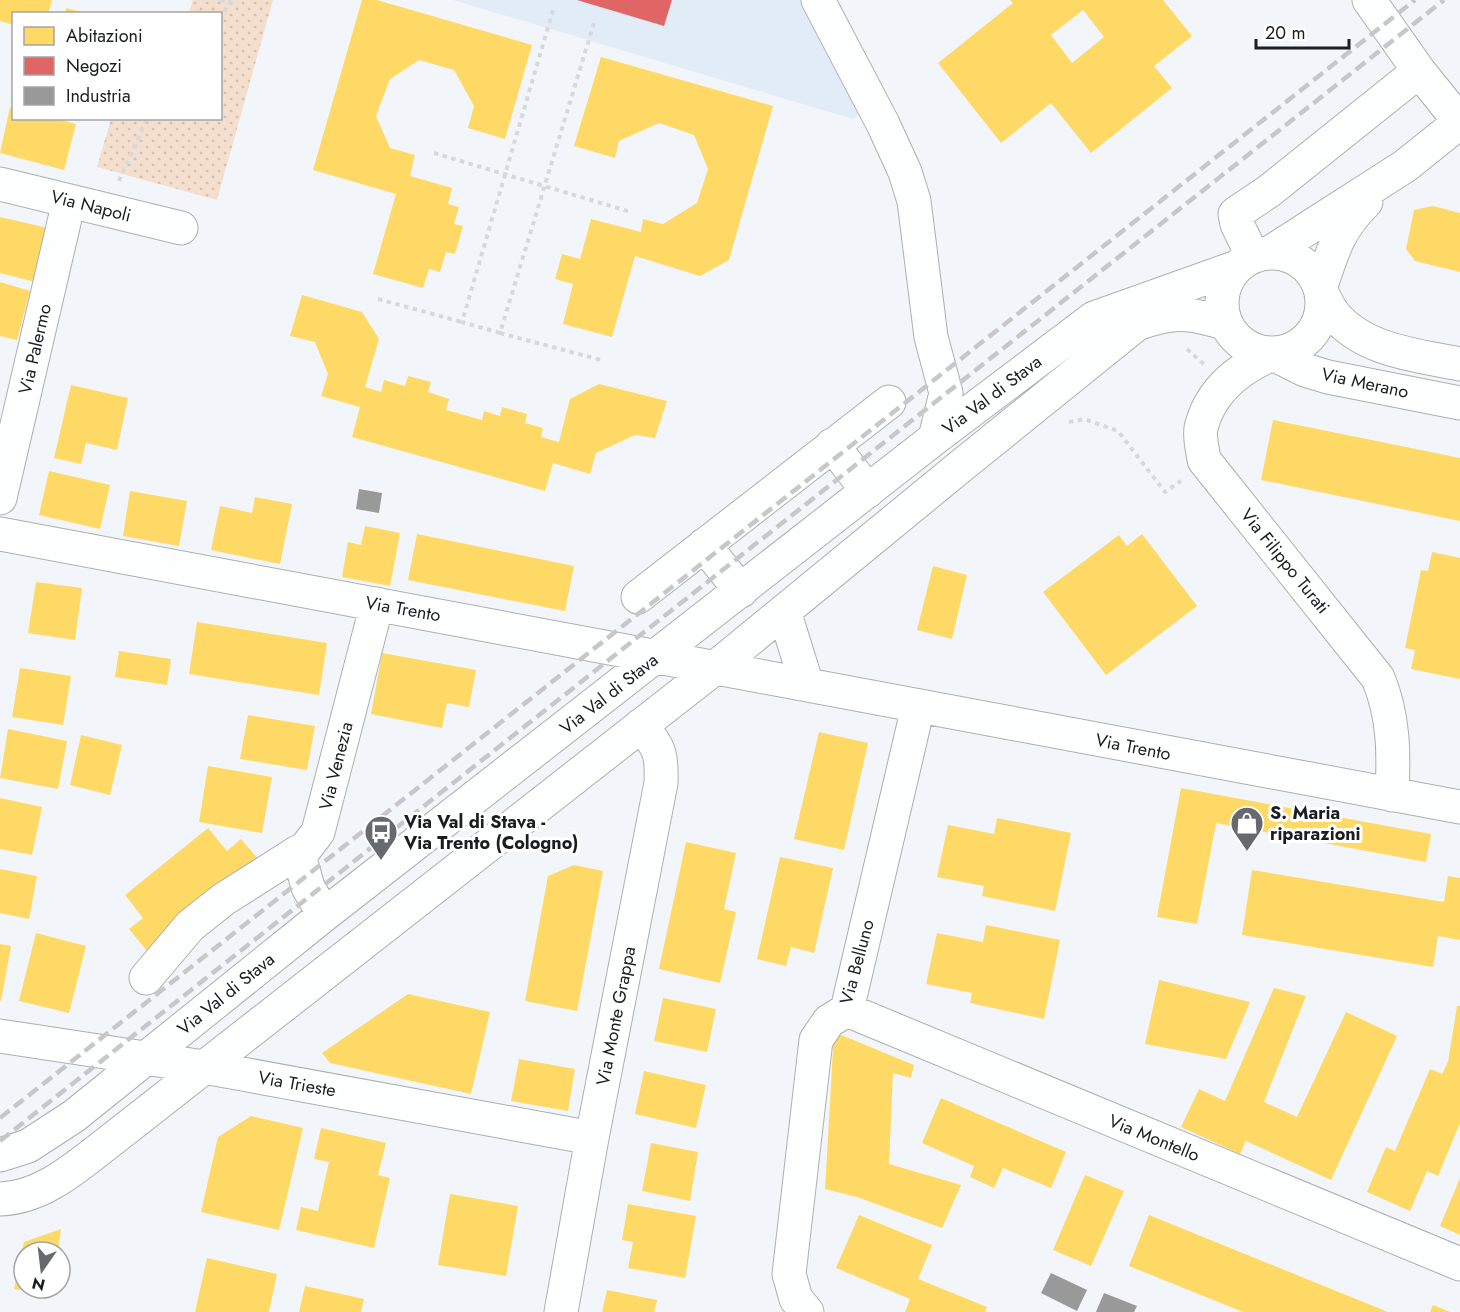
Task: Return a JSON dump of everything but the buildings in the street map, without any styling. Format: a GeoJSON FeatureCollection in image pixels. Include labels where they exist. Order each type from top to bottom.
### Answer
{"type":"FeatureCollection","features":[{"type":"Feature","properties":{"kind":"street"},"geometry":{"type":"LineString","coordinates":[[818,0],[873,105],[905,172],[914,201],[931,337],[946,393],[935,438]]}},
{"type":"Feature","properties":{"kind":"street"},"geometry":{"type":"LineString","coordinates":[[1320,289],[1334,246],[1350,218],[1405,166],[1460,122],[1419,71],[1369,0]]}},
{"type":"Feature","properties":{"kind":"street"},"geometry":{"type":"LineString","coordinates":[[1254,259],[1237,224],[1235,214],[1269,191],[1419,71]]}},
{"type":"Feature","properties":{"kind":"street","name":"Via Val di Stava"},"geometry":{"type":"LineString","coordinates":[[0,1155],[28,1146],[56,1129],[324,915],[935,438],[1094,318],[1254,259],[1405,166]]}},
{"type":"Feature","properties":{"kind":"street","name":"Via Napoli"},"geometry":{"type":"LineString","coordinates":[[0,184],[181,228]]}},
{"type":"Feature","properties":{"kind":"street","name":"Via Palermo"},"geometry":{"type":"LineString","coordinates":[[0,498],[69,201]]}},
{"type":"Feature","properties":{"kind":"street"},"geometry":{"type":"LineString","coordinates":[[1289,256],[1304,264],[1315,277],[1320,289],[1322,311],[1316,327],[1305,341],[1290,350],[1273,354],[1250,349],[1236,339],[1226,324],[1222,307],[1224,289],[1231,273],[1254,259],[1289,256]]}},
{"type":"Feature","properties":{"kind":"street","name":"Via Merano"},"geometry":{"type":"LineString","coordinates":[[1320,289],[1332,311],[1343,324],[1366,340],[1397,351],[1460,364]]}},
{"type":"Feature","properties":{"kind":"street","name":"Via Val di Stava"},"geometry":{"type":"LineString","coordinates":[[0,1199],[12,1199],[40,1189],[70,1173],[716,667],[1137,324],[1162,316],[1178,314],[1200,316],[1226,324]]}},
{"type":"Feature","properties":{"kind":"street","name":"Via Merano"},"geometry":{"type":"LineString","coordinates":[[1273,354],[1305,370],[1328,377],[1460,403]]}},
{"type":"Feature","properties":{"kind":"street","name":"Via Filippo Turati"},"geometry":{"type":"LineString","coordinates":[[1273,354],[1259,359],[1225,383],[1211,404],[1201,430],[1204,460],[1378,678],[1387,699],[1394,751],[1392,795]]}},
{"type":"Feature","properties":{"kind":"street"},"geometry":{"type":"LineString","coordinates":[[638,597],[889,402]]}},
{"type":"Feature","properties":{"kind":"street"},"geometry":{"type":"LineString","coordinates":[[832,446],[868,491]]}},
{"type":"Feature","properties":{"kind":"street","name":"Via Trento"},"geometry":{"type":"LineString","coordinates":[[0,534],[1460,807]]}},
{"type":"Feature","properties":{"kind":"street"},"geometry":{"type":"LineString","coordinates":[[704,545],[741,591]]}},
{"type":"Feature","properties":{"kind":"street","name":"Via Venezia"},"geometry":{"type":"LineString","coordinates":[[146,978],[190,926],[224,899],[305,849],[318,832],[377,604]]}},
{"type":"Feature","properties":{"kind":"street"},"geometry":{"type":"LineString","coordinates":[[784,611],[807,685]]}},
{"type":"Feature","properties":{"kind":"street","name":"Via Belluno"},"geometry":{"type":"LineString","coordinates":[[807,1312],[796,1299],[789,1274],[816,1040],[829,1021],[848,1010],[918,706]]}},
{"type":"Feature","properties":{"kind":"street","name":"Via Monte Grappa"},"geometry":{"type":"LineString","coordinates":[[561,1312],[592,1138],[661,783],[662,759],[659,750],[641,725]]}},
{"type":"Feature","properties":{"kind":"street"},"geometry":{"type":"LineString","coordinates":[[298,852],[308,887],[324,915]]}},
{"type":"Feature","properties":{"kind":"street","name":"Via Montello"},"geometry":{"type":"LineString","coordinates":[[848,1010],[1460,1264]]}},
{"type":"Feature","properties":{"kind":"street","name":"Via Trieste"},"geometry":{"type":"LineString","coordinates":[[0,1036],[204,1067],[592,1138]]}},
{"type":"Feature","properties":{"kind":"path"},"geometry":{"type":"LineString","coordinates":[[220,0],[231,1],[222,17]]}},
{"type":"Feature","properties":{"kind":"path"},"geometry":{"type":"LineString","coordinates":[[462,322],[553,10]]}},
{"type":"Feature","properties":{"kind":"path"},"geometry":{"type":"LineString","coordinates":[[500,333],[594,23]]}},
{"type":"Feature","properties":{"kind":"path"},"geometry":{"type":"LineString","coordinates":[[106,210],[146,120]]}},
{"type":"Feature","properties":{"kind":"path"},"geometry":{"type":"LineString","coordinates":[[434,153],[631,212]]}},
{"type":"Feature","properties":{"kind":"path"},"geometry":{"type":"LineString","coordinates":[[378,299],[601,360]]}},
{"type":"Feature","properties":{"kind":"path"},"geometry":{"type":"LineString","coordinates":[[1183,345],[1207,367]]}},
{"type":"Feature","properties":{"kind":"path"},"geometry":{"type":"LineString","coordinates":[[1061,424],[1084,419],[1118,431],[1165,492],[1207,464]]}},
{"type":"Feature","properties":{"kind":"shaded area"},"geometry":{"type":"Polygon","coordinates":[[[193,0],[273,0],[217,200],[97,167],[111,120],[222,120],[222,12],[189,12],[193,0]]]}},
{"type":"Feature","properties":{"kind":"shaded area"},"geometry":{"type":"Polygon","coordinates":[[[453,0],[818,0],[873,105],[853,119],[453,0]]]}},
{"type":"Feature","properties":{"kind":"railway"},"geometry":{"type":"LineString","coordinates":[[0,1118],[1415,0]]}},
{"type":"Feature","properties":{"kind":"railway"},"geometry":{"type":"LineString","coordinates":[[0,1141],[1444,0]]}},
{"type":"Feature","properties":{"kind":"place","name":"S. Maria riparazioni"},"geometry":{"type":"Point","coordinates":[1247,852]}},
{"type":"Feature","properties":{"kind":"place","name":"Via Val di Stava - Via Trento (Cologno)"},"geometry":{"type":"Point","coordinates":[381,861]}}]}
